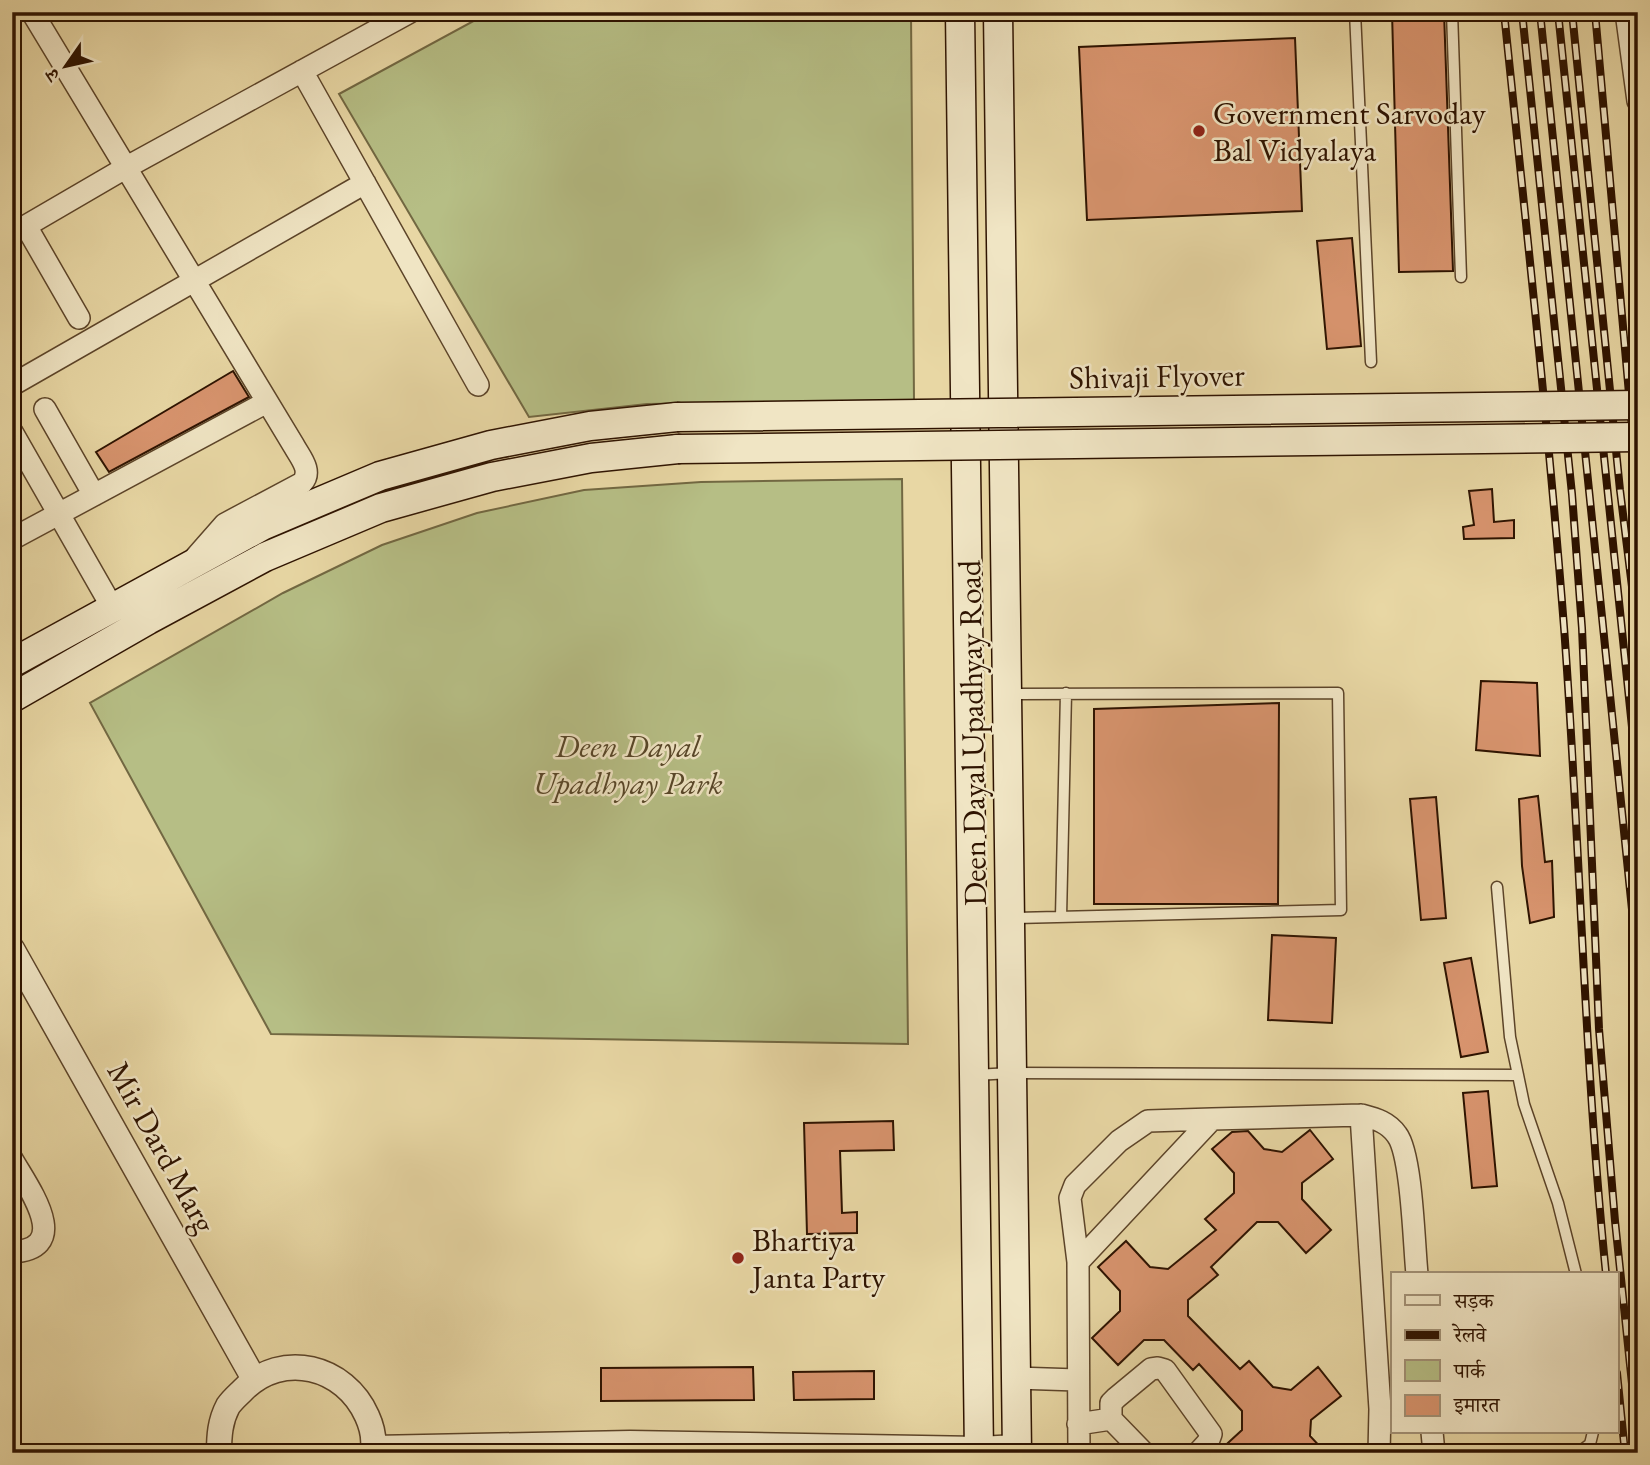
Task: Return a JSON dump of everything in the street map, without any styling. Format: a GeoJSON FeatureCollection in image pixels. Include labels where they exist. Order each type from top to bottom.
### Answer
{"type":"FeatureCollection","features":[{"type":"Feature","properties":{"kind":"main road","name":"Deen Dayal Upadhyay Road"},"geometry":{"type":"LineString","coordinates":[[960,12],[979,1451]]}},
{"type":"Feature","properties":{"kind":"main road","name":"Deen Dayal Upadhyay Road"},"geometry":{"type":"LineString","coordinates":[[998,12],[1017,1450]]}},
{"type":"Feature","properties":{"kind":"main road","name":"Shivaji Flyover"},"geometry":{"type":"LineString","coordinates":[[12,663],[264,525],[380,476],[491,445],[590,426],[677,417],[1638,405]]}},
{"type":"Feature","properties":{"kind":"main road"},"geometry":{"type":"LineString","coordinates":[[12,698],[265,556],[381,508],[492,477],[591,458],[678,449],[1638,437]]}},
{"type":"Feature","properties":{"kind":"street"},"geometry":{"type":"LineString","coordinates":[[32,12],[127,167],[308,475],[306,480],[225,524],[188,565]]}},
{"type":"Feature","properties":{"kind":"street"},"geometry":{"type":"LineString","coordinates":[[79,318],[19,230],[127,167],[410,12]]}},
{"type":"Feature","properties":{"kind":"street"},"geometry":{"type":"LineString","coordinates":[[1626,12],[1637,89]]}},
{"type":"Feature","properties":{"kind":"street"},"geometry":{"type":"LineString","coordinates":[[302,71],[478,385]]}},
{"type":"Feature","properties":{"kind":"street"},"geometry":{"type":"LineString","coordinates":[[12,385],[365,183]]}},
{"type":"Feature","properties":{"kind":"street"},"geometry":{"type":"LineString","coordinates":[[12,539],[267,402]]}},
{"type":"Feature","properties":{"kind":"street"},"geometry":{"type":"LineString","coordinates":[[45,409],[94,495]]}},
{"type":"Feature","properties":{"kind":"street"},"geometry":{"type":"LineString","coordinates":[[12,432],[112,607]]}},
{"type":"Feature","properties":{"kind":"street","name":"Mir Dard Marg"},"geometry":{"type":"LineString","coordinates":[[12,949],[254,1378]]}},
{"type":"Feature","properties":{"kind":"street"},"geometry":{"type":"LineString","coordinates":[[1361,1115],[1379,1396],[1379,1453]]}},
{"type":"Feature","properties":{"kind":"street"},"geometry":{"type":"LineString","coordinates":[[1079,1453],[1078,1262],[1070,1199],[1075,1185],[1119,1141],[1148,1121],[1361,1115],[1384,1121],[1398,1136],[1406,1156],[1417,1272]]}},
{"type":"Feature","properties":{"kind":"street"},"geometry":{"type":"LineString","coordinates":[[1078,1262],[1212,1119]]}},
{"type":"Feature","properties":{"kind":"street"},"geometry":{"type":"LineString","coordinates":[[12,1159],[44,1217],[45,1232],[37,1244],[12,1252]]}},
{"type":"Feature","properties":{"kind":"street"},"geometry":{"type":"LineString","coordinates":[[219,1453],[219,1430],[229,1405],[254,1378],[279,1368],[306,1367],[344,1384],[362,1404],[371,1424],[373,1450],[631,1443],[1017,1450]]}},
{"type":"Feature","properties":{"kind":"street"},"geometry":{"type":"LineString","coordinates":[[1144,1453],[1111,1419],[1111,1403],[1151,1369],[1158,1368],[1165,1370],[1211,1434],[1198,1453]]}},
{"type":"Feature","properties":{"kind":"street"},"geometry":{"type":"LineString","coordinates":[[1016,1378],[1077,1380]]}},
{"type":"Feature","properties":{"kind":"street"},"geometry":{"type":"LineString","coordinates":[[1078,1424],[1111,1419]]}},
{"type":"Feature","properties":{"kind":"street"},"geometry":{"type":"LineString","coordinates":[[1432,1434],[1434,1453]]}},
{"type":"Feature","properties":{"kind":"lane"},"geometry":{"type":"LineString","coordinates":[[1355,12],[1371,362]]}},
{"type":"Feature","properties":{"kind":"lane"},"geometry":{"type":"LineString","coordinates":[[1452,12],[1461,277]]}},
{"type":"Feature","properties":{"kind":"lane"},"geometry":{"type":"LineString","coordinates":[[1061,916],[1066,693]]}},
{"type":"Feature","properties":{"kind":"lane"},"geometry":{"type":"LineString","coordinates":[[1007,695],[1338,693],[1341,910],[1009,918]]}},
{"type":"Feature","properties":{"kind":"lane"},"geometry":{"type":"LineString","coordinates":[[1497,887],[1510,1037],[1524,1104],[1558,1203],[1575,1272]]}},
{"type":"Feature","properties":{"kind":"lane"},"geometry":{"type":"LineString","coordinates":[[974,1075],[1518,1075]]}},
{"type":"Feature","properties":{"kind":"lane"},"geometry":{"type":"LineString","coordinates":[[1578,1453],[1590,1444],[1592,1434]]}},
{"type":"Feature","properties":{"kind":"green space"},"geometry":{"type":"Polygon","coordinates":[[[490,12],[911,12],[914,400],[647,404],[529,417],[339,94],[490,12]]]}},
{"type":"Feature","properties":{"kind":"green space","name":"Deen Dayal Upadhyay Park"},"geometry":{"type":"Polygon","coordinates":[[[902,479],[908,1044],[271,1034],[90,703],[283,593],[382,545],[477,513],[584,490],[701,482],[902,479]]]}},
{"type":"Feature","properties":{"kind":"building"},"geometry":{"type":"Polygon","coordinates":[[[1392,12],[1444,12],[1453,271],[1399,272],[1392,12]]]}},
{"type":"Feature","properties":{"kind":"building"},"geometry":{"type":"Polygon","coordinates":[[[1295,38],[1302,211],[1087,220],[1079,47],[1295,38]]]}},
{"type":"Feature","properties":{"kind":"building"},"geometry":{"type":"Polygon","coordinates":[[[1352,238],[1361,346],[1327,349],[1317,241],[1352,238]]]}},
{"type":"Feature","properties":{"kind":"building"},"geometry":{"type":"Polygon","coordinates":[[[233,371],[249,397],[109,472],[96,452],[233,371]]]}},
{"type":"Feature","properties":{"kind":"building"},"geometry":{"type":"Polygon","coordinates":[[[1492,489],[1494,522],[1514,520],[1514,538],[1464,539],[1463,527],[1474,525],[1469,491],[1492,489]]]}},
{"type":"Feature","properties":{"kind":"building"},"geometry":{"type":"Polygon","coordinates":[[[1481,681],[1537,683],[1540,756],[1476,750],[1481,681]]]}},
{"type":"Feature","properties":{"kind":"building"},"geometry":{"type":"Polygon","coordinates":[[[1279,703],[1278,904],[1094,904],[1094,709],[1279,703]]]}},
{"type":"Feature","properties":{"kind":"building"},"geometry":{"type":"Polygon","coordinates":[[[1538,796],[1545,862],[1552,861],[1554,917],[1530,923],[1522,866],[1519,799],[1538,796]]]}},
{"type":"Feature","properties":{"kind":"building"},"geometry":{"type":"Polygon","coordinates":[[[1436,797],[1446,918],[1421,920],[1410,799],[1436,797]]]}},
{"type":"Feature","properties":{"kind":"building"},"geometry":{"type":"Polygon","coordinates":[[[1272,935],[1336,938],[1332,1023],[1268,1020],[1272,935]]]}},
{"type":"Feature","properties":{"kind":"building"},"geometry":{"type":"Polygon","coordinates":[[[1471,958],[1488,1052],[1461,1057],[1444,963],[1471,958]]]}},
{"type":"Feature","properties":{"kind":"building"},"geometry":{"type":"Polygon","coordinates":[[[1488,1091],[1497,1186],[1472,1188],[1463,1093],[1488,1091]]]}},
{"type":"Feature","properties":{"kind":"building"},"geometry":{"type":"Polygon","coordinates":[[[893,1121],[894,1150],[840,1151],[842,1213],[857,1212],[857,1233],[807,1234],[804,1123],[893,1121]]]}},
{"type":"Feature","properties":{"kind":"building"},"geometry":{"type":"Polygon","coordinates":[[[1310,1130],[1333,1159],[1302,1183],[1302,1199],[1331,1230],[1306,1253],[1278,1222],[1257,1222],[1211,1267],[1218,1275],[1188,1300],[1188,1316],[1240,1369],[1249,1361],[1273,1387],[1291,1390],[1318,1367],[1341,1396],[1311,1420],[1310,1436],[1326,1453],[1217,1453],[1242,1430],[1242,1411],[1199,1364],[1193,1370],[1164,1340],[1144,1340],[1118,1365],[1092,1338],[1120,1311],[1120,1291],[1098,1267],[1126,1241],[1150,1267],[1168,1269],[1216,1230],[1205,1219],[1234,1193],[1234,1173],[1212,1149],[1232,1132],[1248,1131],[1264,1149],[1282,1152],[1310,1130]]]}},
{"type":"Feature","properties":{"kind":"building"},"geometry":{"type":"Polygon","coordinates":[[[753,1367],[754,1400],[601,1401],[601,1368],[753,1367]]]}},
{"type":"Feature","properties":{"kind":"building"},"geometry":{"type":"Polygon","coordinates":[[[874,1371],[874,1399],[794,1400],[793,1372],[874,1371]]]}},
{"type":"Feature","properties":{"kind":"railway"},"geometry":{"type":"LineString","coordinates":[[1504,12],[1558,550],[1592,1112],[1606,1272]]}},
{"type":"Feature","properties":{"kind":"railway"},"geometry":{"type":"LineString","coordinates":[[1522,12],[1572,494],[1582,628],[1599,1029],[1615,1221],[1638,1441]]}},
{"type":"Feature","properties":{"kind":"railway"},"geometry":{"type":"LineString","coordinates":[[1540,12],[1638,968]]}},
{"type":"Feature","properties":{"kind":"railway"},"geometry":{"type":"LineString","coordinates":[[1558,12],[1638,785]]}},
{"type":"Feature","properties":{"kind":"railway"},"geometry":{"type":"LineString","coordinates":[[1572,12],[1620,490],[1638,635]]}},
{"type":"Feature","properties":{"kind":"railway"},"geometry":{"type":"LineString","coordinates":[[1595,12],[1638,495]]}},
{"type":"Feature","properties":{"kind":"railway"},"geometry":{"type":"LineString","coordinates":[[1618,1383],[1625,1453]]}},
{"type":"Feature","properties":{"kind":"place","name":"Government Sarvoday Bal Vidyalaya"},"geometry":{"type":"Point","coordinates":[1199,131]}},
{"type":"Feature","properties":{"kind":"place","name":"Bhartiya Janta Party"},"geometry":{"type":"Point","coordinates":[738,1258]}}]}
